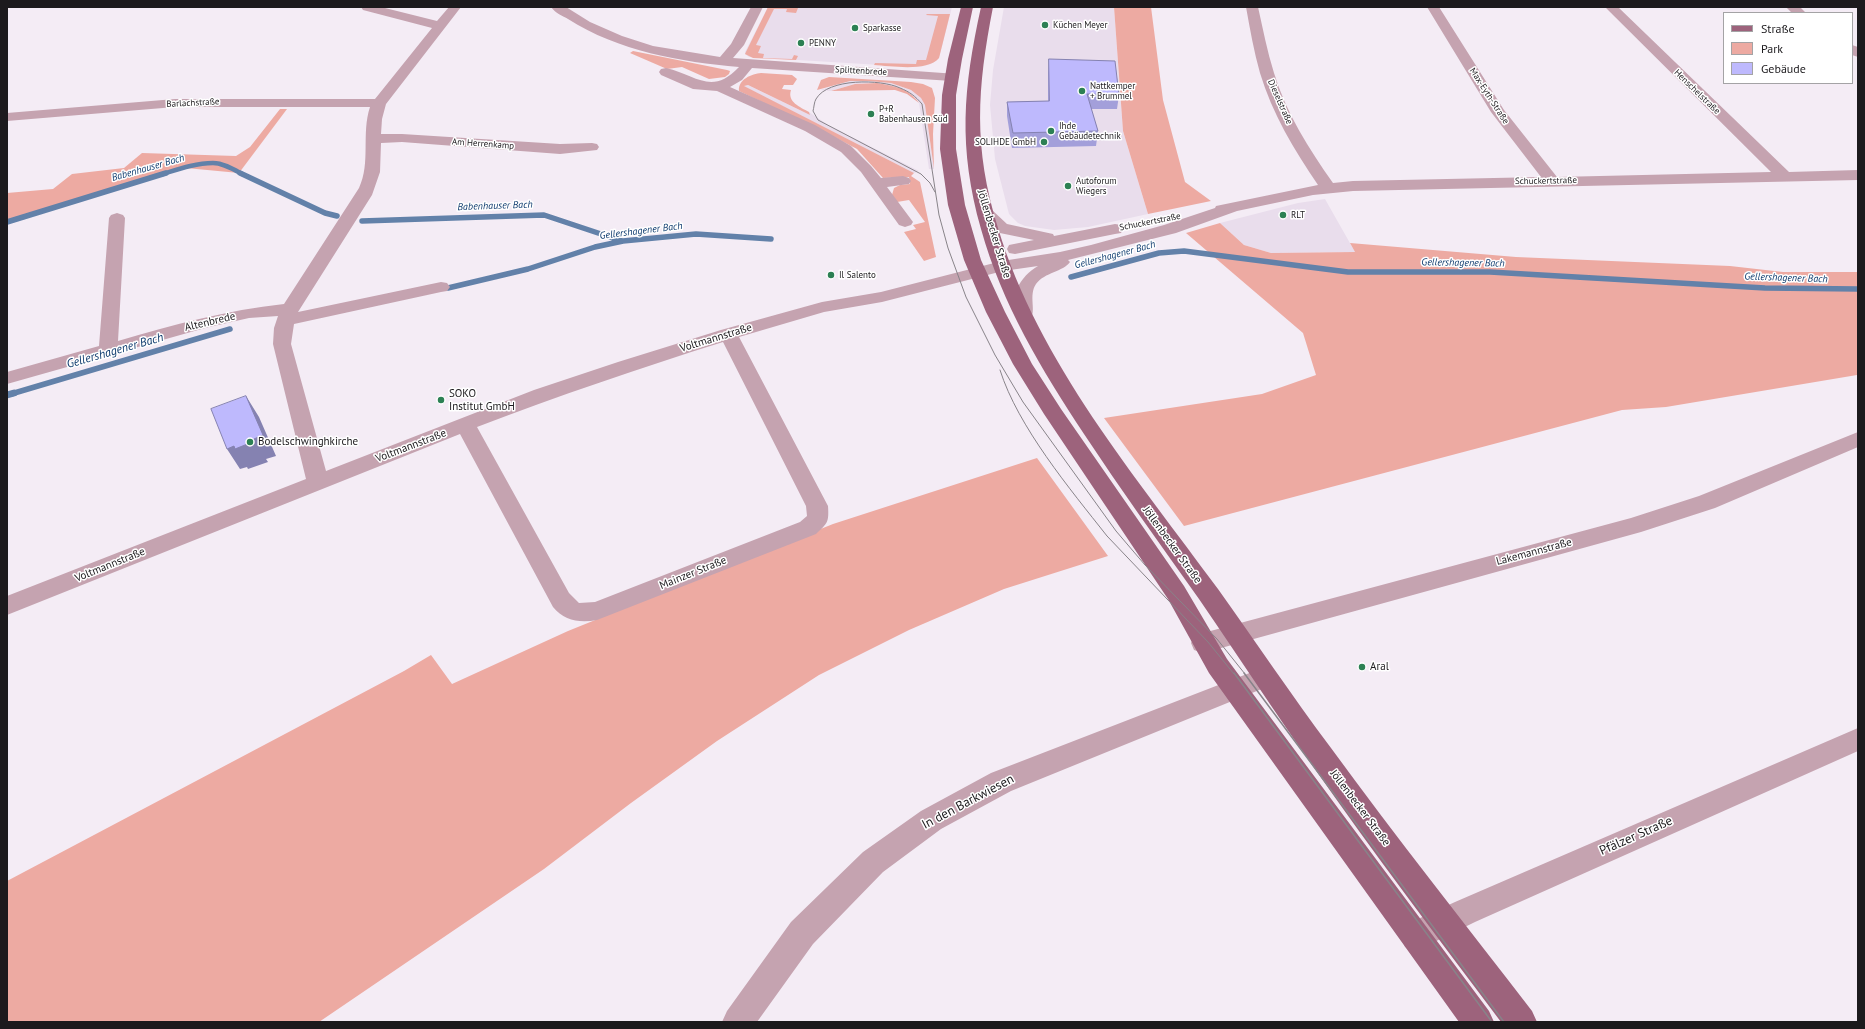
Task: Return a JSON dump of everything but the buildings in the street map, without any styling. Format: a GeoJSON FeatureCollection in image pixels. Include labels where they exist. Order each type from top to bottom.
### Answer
{"type":"FeatureCollection","features":[{"type":"Feature","properties":{"kind":"main road","name":"Jöllenbecker Straße"},"geometry":{"type":"LineString","coordinates":[[967,7],[952,77],[947,117],[949,162],[957,211],[974,266],[1000,322],[1028,370],[1092,470],[1180,599],[1203,643],[1235,690],[1478,1022]]}},
{"type":"Feature","properties":{"kind":"main road","name":"Jöllenbecker Straße"},"geometry":{"type":"LineString","coordinates":[[987,7],[975,78],[972,110],[977,176],[999,259],[1024,316],[1047,359],[1124,478],[1237,634],[1321,756],[1521,1022]]}},
{"type":"Feature","properties":{"kind":"main road","name":"Splittenbrede"},"geometry":{"type":"LineString","coordinates":[[952,77],[975,78]]}},
{"type":"Feature","properties":{"kind":"street"},"geometry":{"type":"LineString","coordinates":[[367,7],[440,26]]}},
{"type":"Feature","properties":{"kind":"street"},"geometry":{"type":"LineString","coordinates":[[318,482],[285,358],[282,336],[287,315],[370,184],[373,169],[375,112],[379,103],[455,7]]}},
{"type":"Feature","properties":{"kind":"street","name":"Splittenbrede"},"geometry":{"type":"LineString","coordinates":[[557,7],[577,20],[624,40],[673,54],[748,65],[952,77]]}},
{"type":"Feature","properties":{"kind":"street"},"geometry":{"type":"LineString","coordinates":[[723,62],[737,46],[757,7]]}},
{"type":"Feature","properties":{"kind":"street","name":"Dieselstraße"},"geometry":{"type":"LineString","coordinates":[[1252,7],[1262,54],[1275,94],[1300,143],[1328,188]]}},
{"type":"Feature","properties":{"kind":"street","name":"Max-Eyth-Straße"},"geometry":{"type":"LineString","coordinates":[[1433,7],[1498,112],[1552,181]]}},
{"type":"Feature","properties":{"kind":"street","name":"Henschelstraße"},"geometry":{"type":"LineString","coordinates":[[1611,7],[1784,176]]}},
{"type":"Feature","properties":{"kind":"street"},"geometry":{"type":"LineString","coordinates":[[719,87],[737,77],[748,65]]}},
{"type":"Feature","properties":{"kind":"street"},"geometry":{"type":"LineString","coordinates":[[666,72],[698,86],[719,87],[810,128],[840,145],[858,159],[905,222]]}},
{"type":"Feature","properties":{"kind":"street","name":"Barlachstraße"},"geometry":{"type":"LineString","coordinates":[[7,117],[218,102],[379,103]]}},
{"type":"Feature","properties":{"kind":"street","name":"Am Herrenkamp"},"geometry":{"type":"LineString","coordinates":[[373,139],[402,138],[560,150],[592,147]]}},
{"type":"Feature","properties":{"kind":"street","name":"Schuckertstraße"},"geometry":{"type":"LineString","coordinates":[[999,259],[1064,239],[1235,206],[1278,196],[1328,188],[1552,181],[1858,175]]}},
{"type":"Feature","properties":{"kind":"street"},"geometry":{"type":"LineString","coordinates":[[876,183],[903,182]]}},
{"type":"Feature","properties":{"kind":"street","name":"Schuckertstraße"},"geometry":{"type":"LineString","coordinates":[[999,259],[1060,257],[1170,229],[1235,206]]}},
{"type":"Feature","properties":{"kind":"street","name":"Schuckertstraße"},"geometry":{"type":"LineString","coordinates":[[986,213],[1001,228],[1041,238],[1064,239]]}},
{"type":"Feature","properties":{"kind":"street"},"geometry":{"type":"LineString","coordinates":[[108,349],[117,218]]}},
{"type":"Feature","properties":{"kind":"street","name":"Schuckertstraße"},"geometry":{"type":"LineString","coordinates":[[1024,316],[1022,302],[1024,288],[1033,277],[1051,266],[1094,249]]}},
{"type":"Feature","properties":{"kind":"street","name":"Voltmannstraße"},"geometry":{"type":"LineString","coordinates":[[7,606],[465,424],[613,370],[728,334],[822,307],[882,297],[999,259]]}},
{"type":"Feature","properties":{"kind":"street"},"geometry":{"type":"LineString","coordinates":[[287,315],[441,287]]}},
{"type":"Feature","properties":{"kind":"street","name":"Altenbrede"},"geometry":{"type":"LineString","coordinates":[[7,378],[213,320],[249,313],[287,315]]}},
{"type":"Feature","properties":{"kind":"street","name":"Mainzer Straße"},"geometry":{"type":"LineString","coordinates":[[465,424],[561,600],[566,607],[575,612],[597,611],[808,528],[818,519],[817,506],[728,334]]}},
{"type":"Feature","properties":{"kind":"street","name":"Lakemannstraße"},"geometry":{"type":"LineString","coordinates":[[1203,643],[1633,526],[1707,502],[1858,439]]}},
{"type":"Feature","properties":{"kind":"street","name":"In den Barkwiesen"},"geometry":{"type":"LineString","coordinates":[[738,1022],[802,933],[873,862],[931,820],[1001,782],[1266,677]]}},
{"type":"Feature","properties":{"kind":"street","name":"Pfälzer Straße"},"geometry":{"type":"LineString","coordinates":[[1416,936],[1444,921],[1858,739]]}},
{"type":"Feature","properties":{"kind":"shaded area"},"geometry":{"type":"Polygon","coordinates":[[[768,7],[952,7],[939,58],[931,64],[913,67],[749,57],[745,54],[745,52],[768,7]]]}},
{"type":"Feature","properties":{"kind":"shaded area"},"geometry":{"type":"Polygon","coordinates":[[[1004,7],[1114,7],[1123,131],[1148,214],[1088,227],[1054,230],[1025,226],[1018,223],[1009,214],[995,159],[990,105],[993,70],[1004,7]]]}},
{"type":"Feature","properties":{"kind":"shaded area"},"geometry":{"type":"Polygon","coordinates":[[[850,81],[877,81],[891,83],[911,90],[921,98],[925,105],[934,169],[929,169],[919,103],[912,95],[895,87],[877,83],[855,84],[831,91],[820,90],[850,81]]]}},
{"type":"Feature","properties":{"kind":"shaded area"},"geometry":{"type":"Polygon","coordinates":[[[748,85],[810,115],[809,112],[828,125],[919,171],[914,173],[743,86],[748,85]]]}},
{"type":"Feature","properties":{"kind":"shaded area"},"geometry":{"type":"Polygon","coordinates":[[[1325,199],[1355,252],[1271,253],[1244,245],[1220,223],[1298,203],[1325,199]]]}},
{"type":"Feature","properties":{"kind":"green space"},"geometry":{"type":"Polygon","coordinates":[[[768,7],[798,8],[796,13],[786,12],[787,9],[774,9],[756,45],[761,46],[758,53],[764,54],[763,58],[792,59],[794,55],[798,56],[796,60],[753,58],[745,54],[768,7]]]}},
{"type":"Feature","properties":{"kind":"green space"},"geometry":{"type":"Polygon","coordinates":[[[1114,7],[1151,7],[1163,100],[1185,182],[1211,201],[1148,214],[1123,131],[1114,7]]]}},
{"type":"Feature","properties":{"kind":"green space"},"geometry":{"type":"Polygon","coordinates":[[[950,14],[939,58],[927,65],[918,67],[874,65],[875,63],[916,64],[917,60],[926,60],[938,16],[926,15],[950,14]]]}},
{"type":"Feature","properties":{"kind":"green space"},"geometry":{"type":"Polygon","coordinates":[[[633,51],[730,71],[725,77],[709,79],[682,67],[667,69],[630,53],[633,51]]]}},
{"type":"Feature","properties":{"kind":"green space"},"geometry":{"type":"Polygon","coordinates":[[[761,73],[792,75],[797,79],[793,85],[784,85],[782,89],[791,90],[791,98],[795,104],[809,112],[810,115],[748,85],[744,86],[914,173],[911,176],[920,182],[936,257],[924,261],[904,232],[916,229],[913,225],[925,222],[909,200],[897,202],[892,195],[894,188],[900,185],[910,184],[909,177],[883,178],[857,149],[739,91],[739,87],[743,80],[761,73]]]}},
{"type":"Feature","properties":{"kind":"green space"},"geometry":{"type":"Polygon","coordinates":[[[829,77],[911,82],[923,84],[932,88],[935,98],[933,134],[934,169],[925,105],[921,98],[911,90],[891,83],[869,81],[850,81],[817,90],[821,80],[829,77]]]}},
{"type":"Feature","properties":{"kind":"green space"},"geometry":{"type":"Polygon","coordinates":[[[877,83],[900,88],[910,94],[919,103],[907,94],[895,90],[831,91],[855,84],[877,83]]]}},
{"type":"Feature","properties":{"kind":"green space"},"geometry":{"type":"Polygon","coordinates":[[[280,109],[287,109],[239,173],[186,168],[7,223],[7,193],[53,189],[72,174],[124,168],[142,153],[236,156],[250,147],[280,109]]]}},
{"type":"Feature","properties":{"kind":"green space"},"geometry":{"type":"Polygon","coordinates":[[[1220,223],[1244,245],[1271,253],[1355,252],[1350,243],[1516,257],[1730,266],[1783,272],[1858,272],[1858,377],[1857,375],[1666,407],[1622,410],[1184,526],[1104,418],[1262,394],[1316,375],[1303,333],[1186,233],[1220,223]]]}},
{"type":"Feature","properties":{"kind":"green space"},"geometry":{"type":"Polygon","coordinates":[[[1037,458],[1108,556],[1004,589],[909,630],[819,675],[717,741],[631,803],[544,869],[319,1022],[7,1022],[7,881],[404,671],[431,655],[452,684],[568,631],[833,524],[1037,458]]]}},
{"type":"Feature","properties":{"kind":"waterway","name":"Babenhauser Bach"},"geometry":{"type":"LineString","coordinates":[[166,173],[194,165],[217,163],[232,168],[242,174]]}},
{"type":"Feature","properties":{"kind":"waterway","name":"Babenhauser Bach"},"geometry":{"type":"LineString","coordinates":[[7,222],[166,173]]}},
{"type":"Feature","properties":{"kind":"waterway","name":"Babenhauser Bach"},"geometry":{"type":"LineString","coordinates":[[242,174],[325,213],[337,216]]}},
{"type":"Feature","properties":{"kind":"waterway","name":"Babenhauser Bach"},"geometry":{"type":"LineString","coordinates":[[362,221],[544,215],[622,241]]}},
{"type":"Feature","properties":{"kind":"waterway","name":"Gellershagener Bach"},"geometry":{"type":"LineString","coordinates":[[448,288],[528,269],[595,247],[623,241],[696,234],[771,239]]}},
{"type":"Feature","properties":{"kind":"waterway","name":"Gellershagener Bach"},"geometry":{"type":"LineString","coordinates":[[1071,277],[1159,253],[1184,251],[1348,272],[1490,272],[1765,288],[1858,289]]}},
{"type":"Feature","properties":{"kind":"waterway","name":"Gellershagener Bach"},"geometry":{"type":"LineString","coordinates":[[11,394],[230,329]]}},
{"type":"Feature","properties":{"kind":"waterway","name":"Gellershagener Bach"},"geometry":{"type":"LineString","coordinates":[[7,395],[14,393]]}},
{"type":"Feature","properties":{"kind":"tram line"},"geometry":{"type":"LineString","coordinates":[[935,192],[930,183],[921,174],[818,120],[813,111],[816,99],[822,92],[832,87],[855,82],[868,82],[881,83],[900,88],[912,94],[922,104],[939,215],[948,248],[966,297],[995,355],[1023,402],[1116,531],[1145,565],[1217,639],[1245,674]]}},
{"type":"Feature","properties":{"kind":"tram line"},"geometry":{"type":"LineString","coordinates":[[1000,370],[1008,392],[1032,435],[1046,457],[1077,498],[1107,536],[1208,642],[1234,674]]}},
{"type":"Feature","properties":{"kind":"tram line"},"geometry":{"type":"LineString","coordinates":[[1234,673],[1492,1022]]}},
{"type":"Feature","properties":{"kind":"tram line"},"geometry":{"type":"LineString","coordinates":[[1244,673],[1504,1022]]}},
{"type":"Feature","properties":{"kind":"place","name":"Küchen Meyer"},"geometry":{"type":"Point","coordinates":[1045,25]}},
{"type":"Feature","properties":{"kind":"place","name":"Sparkasse"},"geometry":{"type":"Point","coordinates":[855,28]}},
{"type":"Feature","properties":{"kind":"place","name":"PENNY"},"geometry":{"type":"Point","coordinates":[801,43]}},
{"type":"Feature","properties":{"kind":"place","name":"Nattkemper + Brummel"},"geometry":{"type":"Point","coordinates":[1082,91]}},
{"type":"Feature","properties":{"kind":"place","name":"P+R Babenhausen Süd"},"geometry":{"type":"Point","coordinates":[871,114]}},
{"type":"Feature","properties":{"kind":"place","name":"Ihde Gebäudetechnik"},"geometry":{"type":"Point","coordinates":[1051,131]}},
{"type":"Feature","properties":{"kind":"place","name":"SOLIHDE GmbH"},"geometry":{"type":"Point","coordinates":[1044,142]}},
{"type":"Feature","properties":{"kind":"place","name":"Autoforum Wiegers"},"geometry":{"type":"Point","coordinates":[1068,186]}},
{"type":"Feature","properties":{"kind":"place","name":"RLT"},"geometry":{"type":"Point","coordinates":[1283,215]}},
{"type":"Feature","properties":{"kind":"place","name":"Il Salento"},"geometry":{"type":"Point","coordinates":[831,275]}},
{"type":"Feature","properties":{"kind":"place","name":"SOKO Institut GmbH"},"geometry":{"type":"Point","coordinates":[441,400]}},
{"type":"Feature","properties":{"kind":"place","name":"Bodelschwinghkirche"},"geometry":{"type":"Point","coordinates":[250,442]}},
{"type":"Feature","properties":{"kind":"place","name":"Aral"},"geometry":{"type":"Point","coordinates":[1362,667]}}]}
